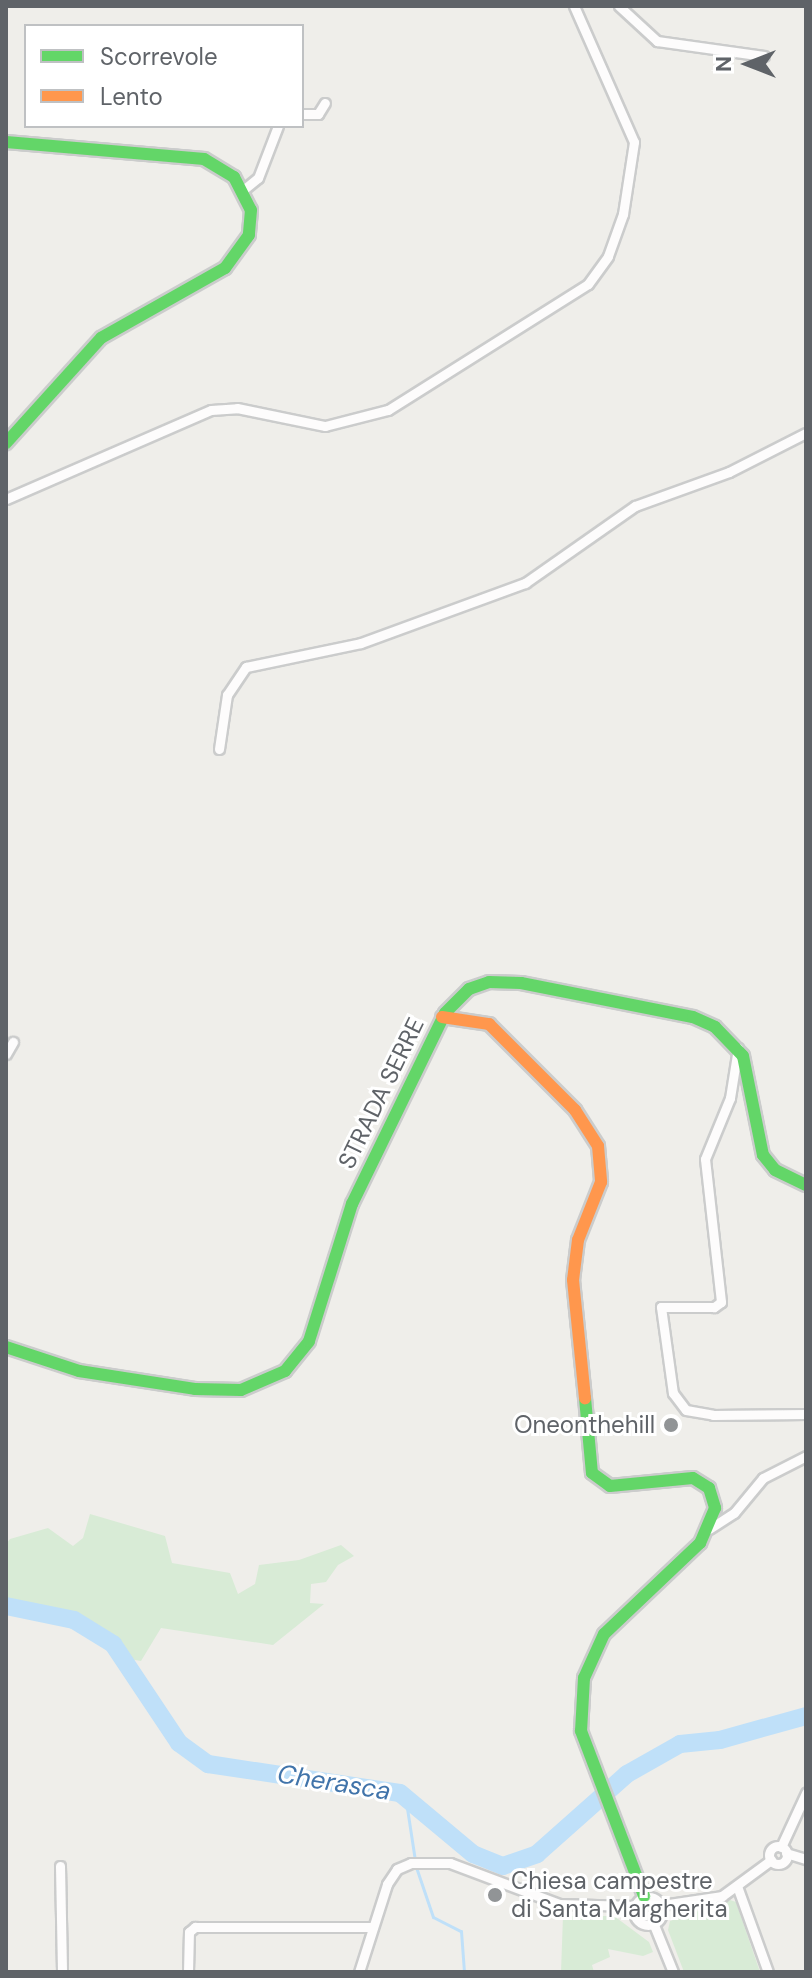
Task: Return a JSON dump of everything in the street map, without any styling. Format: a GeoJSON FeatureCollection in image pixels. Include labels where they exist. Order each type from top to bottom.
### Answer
{"type":"FeatureCollection","features":[{"type":"Feature","properties":{"kind":"main road"},"geometry":{"type":"LineString","coordinates":[[6,142],[204,159],[225,169],[243,190],[251,210],[241,252],[225,268],[101,338],[6,443]]}},
{"type":"Feature","properties":{"kind":"main road","name":"STRADA SERRE"},"geometry":{"type":"LineString","coordinates":[[6,1347],[79,1371],[195,1389],[241,1390],[285,1371],[309,1341],[352,1204],[442,1017],[469,989],[512,981],[693,1017],[715,1027],[738,1048]]}},
{"type":"Feature","properties":{"kind":"main road"},"geometry":{"type":"LineString","coordinates":[[442,1017],[489,1024],[593,1133],[601,1157],[601,1182],[578,1240],[573,1280],[592,1473],[610,1486],[681,1477],[701,1481],[715,1508],[709,1529],[615,1622],[590,1661],[581,1724],[596,1775],[644,1896]]}},
{"type":"Feature","properties":{"kind":"main road"},"geometry":{"type":"LineString","coordinates":[[738,1048],[763,1155],[775,1170],[806,1185]]}},
{"type":"Feature","properties":{"kind":"street"},"geometry":{"type":"LineString","coordinates":[[6,499],[211,410],[237,408],[325,426],[388,410],[588,284],[608,256],[623,214],[634,142],[574,6]]}},
{"type":"Feature","properties":{"kind":"street"},"geometry":{"type":"LineString","coordinates":[[619,6],[657,41],[764,56]]}},
{"type":"Feature","properties":{"kind":"street"},"geometry":{"type":"LineString","coordinates":[[304,114],[318,114],[325,103]]}},
{"type":"Feature","properties":{"kind":"street"},"geometry":{"type":"LineString","coordinates":[[243,190],[258,178],[277,128]]}},
{"type":"Feature","properties":{"kind":"street"},"geometry":{"type":"LineString","coordinates":[[219,749],[227,695],[246,667],[361,643],[525,583],[655,496],[729,472],[806,433]]}},
{"type":"Feature","properties":{"kind":"street"},"geometry":{"type":"LineString","coordinates":[[6,1054],[13,1042]]}},
{"type":"Feature","properties":{"kind":"street"},"geometry":{"type":"LineString","coordinates":[[738,1048],[730,1098],[705,1159],[721,1302],[714,1307],[661,1307],[673,1393],[686,1410],[713,1415],[806,1414]]}},
{"type":"Feature","properties":{"kind":"street"},"geometry":{"type":"LineString","coordinates":[[709,1529],[744,1504],[763,1478],[806,1456]]}},
{"type":"Feature","properties":{"kind":"street"},"geometry":{"type":"LineString","coordinates":[[784,1850],[806,1793]]}},
{"type":"Feature","properties":{"kind":"street"},"geometry":{"type":"LineString","coordinates":[[359,1972],[387,1884],[397,1869],[415,1863],[450,1863],[559,1904],[635,1906],[644,1896],[662,1905],[708,1900],[737,1886],[771,1860],[771,1850],[784,1850],[806,1859]]}},
{"type":"Feature","properties":{"kind":"street"},"geometry":{"type":"LineString","coordinates":[[60,1866],[62,1972]]}},
{"type":"Feature","properties":{"kind":"street"},"geometry":{"type":"LineString","coordinates":[[737,1886],[768,1972]]}},
{"type":"Feature","properties":{"kind":"street"},"geometry":{"type":"LineString","coordinates":[[662,1905],[654,1925],[673,1972]]}},
{"type":"Feature","properties":{"kind":"street"},"geometry":{"type":"LineString","coordinates":[[635,1906],[637,1919],[654,1925]]}},
{"type":"Feature","properties":{"kind":"street"},"geometry":{"type":"LineString","coordinates":[[188,1972],[189,1932],[195,1927],[373,1927]]}},
{"type":"Feature","properties":{"kind":"green space"},"geometry":{"type":"Polygon","coordinates":[[[90,1514],[165,1536],[172,1563],[230,1573],[238,1594],[255,1584],[259,1565],[299,1560],[341,1545],[354,1556],[338,1565],[326,1582],[311,1584],[310,1603],[324,1604],[273,1645],[161,1628],[141,1661],[129,1659],[119,1645],[84,1622],[6,1600],[6,1544],[10,1539],[48,1528],[73,1546],[83,1538],[90,1514]]]}},
{"type":"Feature","properties":{"kind":"green space"},"geometry":{"type":"Polygon","coordinates":[[[730,1900],[736,1902],[760,1972],[684,1972],[668,1930],[670,1921],[730,1900]]]}},
{"type":"Feature","properties":{"kind":"green space"},"geometry":{"type":"Polygon","coordinates":[[[563,1916],[614,1916],[649,1942],[653,1952],[643,1956],[608,1949],[610,1957],[592,1965],[594,1972],[561,1972],[563,1916]]]}},
{"type":"Feature","properties":{"kind":"waterway","name":"Cherasca"},"geometry":{"type":"LineString","coordinates":[[6,1606],[74,1620],[113,1644],[179,1743],[208,1764],[400,1793],[473,1854],[503,1866],[537,1854],[627,1774],[680,1744],[720,1740],[806,1716]]}},
{"type":"Feature","properties":{"kind":"waterway"},"geometry":{"type":"LineString","coordinates":[[405,1795],[416,1867],[433,1917],[461,1931],[464,1972]]}},
{"type":"Feature","properties":{"kind":"traffic: fast"},"geometry":{"type":"LineString","coordinates":[[6,142],[204,159],[234,177],[251,210],[249,235],[225,268],[101,338],[6,443]]}},
{"type":"Feature","properties":{"kind":"traffic: fast"},"geometry":{"type":"LineString","coordinates":[[6,1347],[79,1371],[195,1389],[241,1390],[285,1371],[309,1341],[352,1204],[445,1013],[469,989],[489,982],[521,983],[693,1017],[715,1027],[743,1056],[763,1155],[775,1170],[806,1185]]}},
{"type":"Feature","properties":{"kind":"traffic: fast"},"geometry":{"type":"LineString","coordinates":[[585,1398],[592,1473],[610,1486],[693,1478],[709,1488],[715,1508],[700,1543],[604,1634],[584,1678],[581,1731],[644,1896]]}},
{"type":"Feature","properties":{"kind":"traffic: slow"},"geometry":{"type":"LineString","coordinates":[[442,1017],[489,1024],[575,1110],[598,1146],[601,1182],[578,1240],[573,1280],[585,1398]]}},
{"type":"Feature","properties":{"kind":"place","name":"Oneonthehill"},"geometry":{"type":"Point","coordinates":[671,1425]}},
{"type":"Feature","properties":{"kind":"place","name":"Chiesa campestre di Santa Margherita"},"geometry":{"type":"Point","coordinates":[495,1895]}}]}
